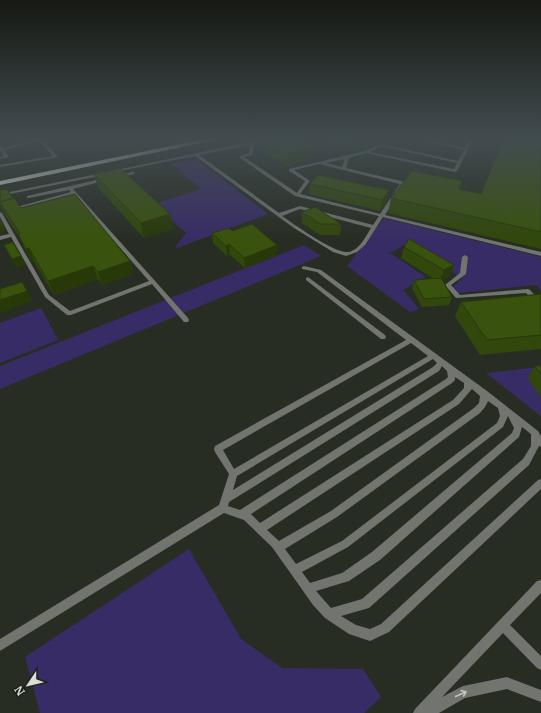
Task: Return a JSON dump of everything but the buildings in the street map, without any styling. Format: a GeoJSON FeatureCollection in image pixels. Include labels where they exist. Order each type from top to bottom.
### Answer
{"type":"FeatureCollection","features":[{"type":"Feature","properties":{"kind":"highway"},"geometry":{"type":"LineString","coordinates":[[0,178],[24,173]]}},
{"type":"Feature","properties":{"kind":"highway"},"geometry":{"type":"LineString","coordinates":[[0,183],[48,173]]}},
{"type":"Feature","properties":{"kind":"lane"},"geometry":{"type":"LineString","coordinates":[[0,195],[106,173]]}},
{"type":"Feature","properties":{"kind":"lane"},"geometry":{"type":"LineString","coordinates":[[116,177],[131,173]]}},
{"type":"Feature","properties":{"kind":"lane"},"geometry":{"type":"LineString","coordinates":[[221,173],[323,245],[337,252],[347,254],[358,250],[403,183],[362,173]]}},
{"type":"Feature","properties":{"kind":"lane"},"geometry":{"type":"LineString","coordinates":[[265,173],[297,195],[381,214],[541,254]]}},
{"type":"Feature","properties":{"kind":"lane"},"geometry":{"type":"LineString","coordinates":[[295,173],[308,181],[297,195]]}},
{"type":"Feature","properties":{"kind":"lane"},"geometry":{"type":"LineString","coordinates":[[109,178],[0,213],[47,296],[69,314],[153,282]]}},
{"type":"Feature","properties":{"kind":"lane"},"geometry":{"type":"LineString","coordinates":[[29,197],[72,190]]}},
{"type":"Feature","properties":{"kind":"lane"},"geometry":{"type":"LineString","coordinates":[[72,190],[186,320]]}},
{"type":"Feature","properties":{"kind":"lane"},"geometry":{"type":"LineString","coordinates":[[73,202],[81,200]]}},
{"type":"Feature","properties":{"kind":"lane"},"geometry":{"type":"LineString","coordinates":[[278,214],[300,206],[374,227]]}},
{"type":"Feature","properties":{"kind":"lane"},"geometry":{"type":"LineString","coordinates":[[0,238],[12,235]]}},
{"type":"Feature","properties":{"kind":"lane"},"geometry":{"type":"LineString","coordinates":[[465,257],[463,274],[448,285],[458,297],[528,291],[541,306]]}},
{"type":"Feature","properties":{"kind":"lane"},"geometry":{"type":"LineString","coordinates":[[304,268],[319,271],[484,393],[535,433],[541,443]]}},
{"type":"Feature","properties":{"kind":"lane"},"geometry":{"type":"LineString","coordinates":[[308,279],[383,337]]}},
{"type":"Feature","properties":{"kind":"lane"},"geometry":{"type":"LineString","coordinates":[[233,474],[218,449],[411,340]]}},
{"type":"Feature","properties":{"kind":"lane"},"geometry":{"type":"LineString","coordinates":[[224,504],[233,474],[433,356]]}},
{"type":"Feature","properties":{"kind":"lane"},"geometry":{"type":"LineString","coordinates":[[0,645],[436,369],[441,362]]}},
{"type":"Feature","properties":{"kind":"lane"},"geometry":{"type":"LineString","coordinates":[[242,515],[449,381],[452,378],[451,370]]}},
{"type":"Feature","properties":{"kind":"lane"},"geometry":{"type":"LineString","coordinates":[[260,529],[456,402],[468,389],[468,382]]}},
{"type":"Feature","properties":{"kind":"lane"},"geometry":{"type":"LineString","coordinates":[[278,547],[334,514],[466,418],[482,406],[485,400],[484,393]]}},
{"type":"Feature","properties":{"kind":"lane"},"geometry":{"type":"LineString","coordinates":[[294,570],[345,544],[500,424],[504,416],[500,406]]}},
{"type":"Feature","properties":{"kind":"lane"},"geometry":{"type":"LineString","coordinates":[[308,589],[345,577],[376,556],[516,435],[518,428],[511,414]]}},
{"type":"Feature","properties":{"kind":"lane"},"geometry":{"type":"LineString","coordinates":[[329,614],[365,604],[389,584],[526,462],[535,446],[535,433]]}},
{"type":"Feature","properties":{"kind":"lane"},"geometry":{"type":"LineString","coordinates":[[224,504],[247,517],[278,547],[308,589],[329,614],[353,630],[370,635],[385,628],[541,484]]}},
{"type":"Feature","properties":{"kind":"lane"},"geometry":{"type":"LineString","coordinates":[[419,713],[541,586]]}},
{"type":"Feature","properties":{"kind":"lane"},"geometry":{"type":"LineString","coordinates":[[503,626],[541,664]]}},
{"type":"Feature","properties":{"kind":"lane"},"geometry":{"type":"LineString","coordinates":[[427,713],[463,692],[507,683],[541,696]]}},
{"type":"Feature","properties":{"kind":"shaded area"},"geometry":{"type":"Polygon","coordinates":[[[183,173],[215,173],[268,214],[174,249],[186,233],[153,204],[201,189],[183,173]]]}},
{"type":"Feature","properties":{"kind":"shaded area"},"geometry":{"type":"Polygon","coordinates":[[[384,218],[541,257],[541,291],[536,285],[458,293],[453,287],[462,278],[404,245],[390,253],[426,277],[403,290],[419,309],[410,312],[347,266],[384,218]]]}},
{"type":"Feature","properties":{"kind":"shaded area"},"geometry":{"type":"Polygon","coordinates":[[[304,245],[321,256],[0,389],[0,366],[304,245]]]}},
{"type":"Feature","properties":{"kind":"shaded area"},"geometry":{"type":"Polygon","coordinates":[[[41,308],[58,340],[0,363],[0,323],[41,308]]]}},
{"type":"Feature","properties":{"kind":"shaded area"},"geometry":{"type":"Polygon","coordinates":[[[541,367],[541,416],[486,373],[541,367]]]}},
{"type":"Feature","properties":{"kind":"shaded area"},"geometry":{"type":"Polygon","coordinates":[[[189,549],[241,639],[282,668],[363,669],[381,697],[364,713],[40,713],[25,657],[189,549]]]}}]}
